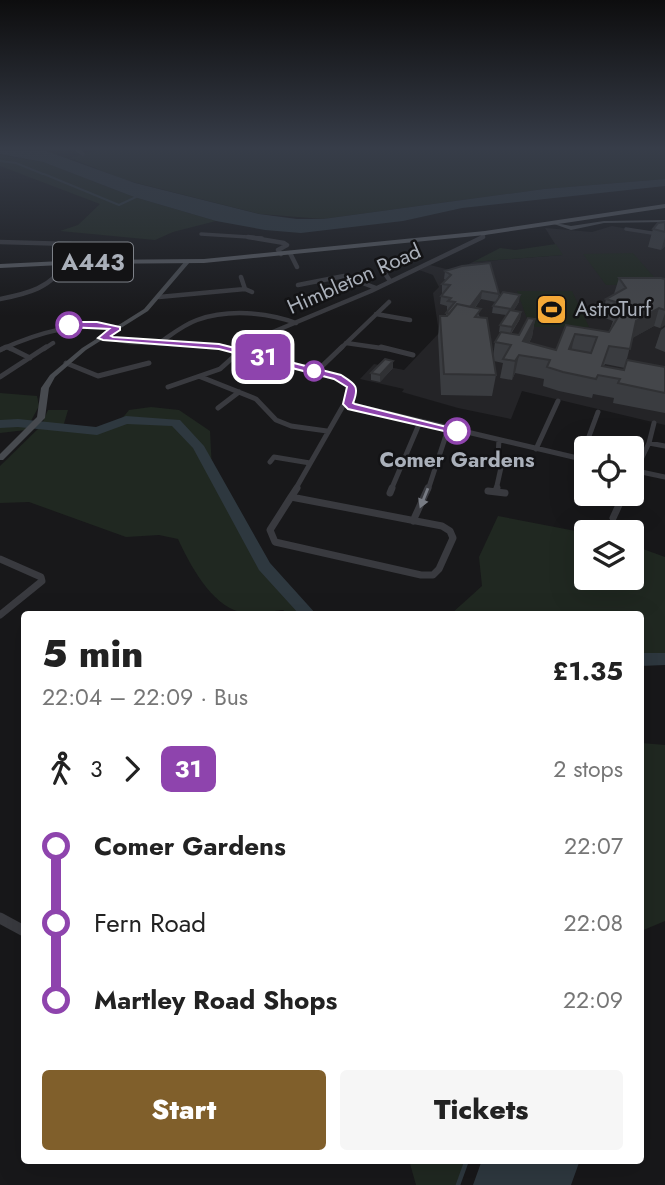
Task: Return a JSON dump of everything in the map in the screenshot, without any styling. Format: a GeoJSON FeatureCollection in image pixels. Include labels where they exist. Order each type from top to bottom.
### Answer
{"type":"FeatureCollection","features":[{"type":"Feature","properties":{"kind":"main road","name":"A443"},"geometry":{"type":"LineString","coordinates":[[0,266],[65,262],[187,262],[281,254],[535,227],[665,206]]}},
{"type":"Feature","properties":{"kind":"main road"},"geometry":{"type":"LineString","coordinates":[[556,223],[571,228],[604,222],[665,221]]}},
{"type":"Feature","properties":{"kind":"main road"},"geometry":{"type":"LineString","coordinates":[[0,458],[41,418],[45,388],[66,363],[146,310],[187,262]]}},
{"type":"Feature","properties":{"kind":"street"},"geometry":{"type":"LineString","coordinates":[[626,229],[665,235]]}},
{"type":"Feature","properties":{"kind":"street","name":"Himbleton Road"},"geometry":{"type":"LineString","coordinates":[[232,349],[376,288],[482,238],[485,233]]}},
{"type":"Feature","properties":{"kind":"street"},"geometry":{"type":"LineString","coordinates":[[201,234],[255,237],[287,244],[278,250],[281,254]]}},
{"type":"Feature","properties":{"kind":"street"},"geometry":{"type":"LineString","coordinates":[[0,242],[71,244]]}},
{"type":"Feature","properties":{"kind":"street"},"geometry":{"type":"LineString","coordinates":[[290,253],[298,267]]}},
{"type":"Feature","properties":{"kind":"street"},"geometry":{"type":"LineString","coordinates":[[0,299],[30,291],[49,282],[62,271],[65,262]]}},
{"type":"Feature","properties":{"kind":"street"},"geometry":{"type":"LineString","coordinates":[[378,263],[390,281]]}},
{"type":"Feature","properties":{"kind":"street"},"geometry":{"type":"LineString","coordinates":[[240,276],[245,289]]}},
{"type":"Feature","properties":{"kind":"street"},"geometry":{"type":"LineString","coordinates":[[297,285],[349,277],[376,288]]}},
{"type":"Feature","properties":{"kind":"street"},"geometry":{"type":"LineString","coordinates":[[159,297],[245,289],[252,292]]}},
{"type":"Feature","properties":{"kind":"street"},"geometry":{"type":"LineString","coordinates":[[317,371],[389,302]]}},
{"type":"Feature","properties":{"kind":"street"},"geometry":{"type":"LineString","coordinates":[[158,344],[196,320],[208,317],[270,314],[296,323]]}},
{"type":"Feature","properties":{"kind":"street"},"geometry":{"type":"LineString","coordinates":[[376,314],[410,320]]}},
{"type":"Feature","properties":{"kind":"street"},"geometry":{"type":"LineString","coordinates":[[0,350],[42,332],[69,325],[97,324],[117,328]]}},
{"type":"Feature","properties":{"kind":"street"},"geometry":{"type":"LineString","coordinates":[[103,338],[232,349],[317,371],[349,383],[353,391],[348,404]]}},
{"type":"Feature","properties":{"kind":"street"},"geometry":{"type":"LineString","coordinates":[[0,339],[30,358]]}},
{"type":"Feature","properties":{"kind":"street"},"geometry":{"type":"LineString","coordinates":[[0,377],[53,343]]}},
{"type":"Feature","properties":{"kind":"street"},"geometry":{"type":"LineString","coordinates":[[346,344],[372,345],[413,355]]}},
{"type":"Feature","properties":{"kind":"street"},"geometry":{"type":"LineString","coordinates":[[166,388],[220,369],[240,351]]}},
{"type":"Feature","properties":{"kind":"street"},"geometry":{"type":"LineString","coordinates":[[66,363],[98,376],[139,363],[149,363]]}},
{"type":"Feature","properties":{"kind":"street"},"geometry":{"type":"LineString","coordinates":[[201,377],[262,402],[275,420],[291,426],[327,431]]}},
{"type":"Feature","properties":{"kind":"street"},"geometry":{"type":"LineString","coordinates":[[218,408],[239,392]]}},
{"type":"Feature","properties":{"kind":"street"},"geometry":{"type":"LineString","coordinates":[[290,497],[442,526],[452,535],[451,546],[433,575],[421,575],[281,545],[272,537],[270,530],[273,523],[343,406],[348,404],[574,457]]}},
{"type":"Feature","properties":{"kind":"street"},"geometry":{"type":"LineString","coordinates":[[536,449],[554,404]]}},
{"type":"Feature","properties":{"kind":"street"},"geometry":{"type":"LineString","coordinates":[[591,436],[598,412]]}},
{"type":"Feature","properties":{"kind":"street"},"geometry":{"type":"LineString","coordinates":[[390,494],[420,422]]}},
{"type":"Feature","properties":{"kind":"street"},"geometry":{"type":"LineString","coordinates":[[644,452],[654,423]]}},
{"type":"Feature","properties":{"kind":"street"},"geometry":{"type":"LineString","coordinates":[[413,520],[423,504],[448,429]]}},
{"type":"Feature","properties":{"kind":"street"},"geometry":{"type":"LineString","coordinates":[[496,492],[502,463],[498,455],[499,440]]}},
{"type":"Feature","properties":{"kind":"street"},"geometry":{"type":"LineString","coordinates":[[649,443],[665,446]]}},
{"type":"Feature","properties":{"kind":"street"},"geometry":{"type":"LineString","coordinates":[[271,462],[274,457],[310,463]]}},
{"type":"Feature","properties":{"kind":"street"},"geometry":{"type":"LineString","coordinates":[[644,474],[665,477]]}},
{"type":"Feature","properties":{"kind":"street"},"geometry":{"type":"LineString","coordinates":[[488,491],[505,493]]}},
{"type":"Feature","properties":{"kind":"street"},"geometry":{"type":"LineString","coordinates":[[613,518],[618,506]]}},
{"type":"Feature","properties":{"kind":"street"},"geometry":{"type":"LineString","coordinates":[[0,559],[41,577],[42,581],[0,615]]}},
{"type":"Feature","properties":{"kind":"street"},"geometry":{"type":"LineString","coordinates":[[0,918],[21,930]]}},
{"type":"Feature","properties":{"kind":"shaded area"},"geometry":{"type":"Polygon","coordinates":[[[99,205],[162,205],[216,221],[173,232],[155,240],[60,231],[78,225],[99,205]]]}},
{"type":"Feature","properties":{"kind":"shaded area"},"geometry":{"type":"Polygon","coordinates":[[[162,205],[224,205],[259,214],[323,219],[424,205],[487,205],[403,221],[301,233],[216,221],[162,205]]]}},
{"type":"Feature","properties":{"kind":"shaded area"},"geometry":{"type":"Polygon","coordinates":[[[225,205],[424,205],[323,219],[260,214],[225,205]]]}},
{"type":"Feature","properties":{"kind":"shaded area"},"geometry":{"type":"Polygon","coordinates":[[[612,226],[665,236],[665,425],[522,391],[511,419],[458,408],[402,392],[404,389],[360,379],[374,364],[404,370],[439,333],[433,293],[439,287],[433,275],[419,270],[430,265],[454,271],[473,262],[562,255],[545,228],[592,232],[612,226]]]}},
{"type":"Feature","properties":{"kind":"shaded area"},"geometry":{"type":"Polygon","coordinates":[[[556,244],[563,255],[473,262],[500,248],[515,250],[556,244]]]}},
{"type":"Feature","properties":{"kind":"shaded area","name":"AstroTurf"},"geometry":{"type":"Polygon","coordinates":[[[633,253],[660,284],[606,285],[583,254],[633,253]]]}},
{"type":"Feature","properties":{"kind":"shaded area","name":"AstroTurf"},"geometry":{"type":"Polygon","coordinates":[[[517,291],[572,291],[589,327],[530,327],[517,291]]]}},
{"type":"Feature","properties":{"kind":"shaded area"},"geometry":{"type":"Polygon","coordinates":[[[0,393],[37,396],[39,406],[26,430],[0,433],[0,393]]]}},
{"type":"Feature","properties":{"kind":"shaded area"},"geometry":{"type":"Polygon","coordinates":[[[151,407],[179,410],[210,431],[212,470],[249,543],[264,566],[305,611],[237,611],[229,608],[202,582],[178,539],[159,535],[126,537],[29,502],[0,503],[0,466],[41,426],[48,410],[68,410],[63,427],[91,430],[115,424],[129,410],[151,407]]]}},
{"type":"Feature","properties":{"kind":"shaded area"},"geometry":{"type":"Polygon","coordinates":[[[498,516],[574,531],[574,590],[644,590],[644,549],[665,557],[665,659],[644,660],[644,611],[454,611],[482,586],[479,557],[498,516]]]}},
{"type":"Feature","properties":{"kind":"shaded area"},"geometry":{"type":"Polygon","coordinates":[[[644,743],[665,745],[665,921],[644,930],[644,743]]]}},
{"type":"Feature","properties":{"kind":"shaded area"},"geometry":{"type":"Polygon","coordinates":[[[410,1164],[466,1164],[458,1185],[416,1185],[410,1164]]]}},
{"type":"Feature","properties":{"kind":"shaded area"},"geometry":{"type":"Polygon","coordinates":[[[481,1164],[579,1164],[571,1185],[473,1185],[481,1164]]]}},
{"type":"Feature","properties":{"kind":"building"},"geometry":{"type":"Polygon","coordinates":[[[665,222],[665,232],[653,229],[658,223],[665,222]]]}},
{"type":"Feature","properties":{"kind":"building"},"geometry":{"type":"Polygon","coordinates":[[[490,263],[499,294],[482,291],[470,307],[457,304],[449,314],[446,313],[455,302],[448,301],[451,298],[441,296],[450,285],[442,284],[451,275],[445,271],[490,263]]]}},
{"type":"Feature","properties":{"kind":"building"},"geometry":{"type":"Polygon","coordinates":[[[619,278],[665,279],[665,310],[659,308],[636,321],[630,349],[609,346],[602,366],[624,370],[627,360],[665,367],[665,393],[618,383],[620,379],[598,375],[596,379],[563,372],[547,367],[550,360],[519,355],[515,361],[503,359],[511,345],[495,342],[501,332],[519,335],[528,318],[535,319],[523,341],[556,350],[566,325],[609,332],[620,314],[615,312],[625,305],[606,299],[626,288],[619,278]],[[575,334],[569,349],[591,353],[597,337],[575,334]]]}},
{"type":"Feature","properties":{"kind":"building"},"geometry":{"type":"Polygon","coordinates":[[[503,292],[520,295],[511,309],[493,306],[503,292]]]}},
{"type":"Feature","properties":{"kind":"building"},"geometry":{"type":"Polygon","coordinates":[[[457,304],[481,309],[475,317],[487,318],[496,375],[444,374],[440,316],[447,316],[457,304]]]}},
{"type":"Feature","properties":{"kind":"building"},"geometry":{"type":"Polygon","coordinates":[[[510,310],[521,312],[512,327],[500,325],[510,310]]]}},
{"type":"Feature","properties":{"kind":"building"},"geometry":{"type":"Polygon","coordinates":[[[385,359],[393,361],[380,375],[371,373],[385,359]]]}},
{"type":"Feature","properties":{"kind":"waterway"},"geometry":{"type":"LineString","coordinates":[[0,424],[18,423],[97,431],[126,420],[176,423],[198,446],[264,566],[305,611]]}},
{"type":"Feature","properties":{"kind":"waterway"},"geometry":{"type":"LineString","coordinates":[[644,660],[665,659]]}},
{"type":"Feature","properties":{"kind":"waterway"},"geometry":{"type":"LineString","coordinates":[[458,1185],[466,1164]]}},
{"type":"Feature","properties":{"kind":"bus line","name":"31"},"geometry":{"type":"LineString","coordinates":[[69,325],[97,324],[117,328],[103,338],[113,340],[219,346],[337,377],[352,386],[348,404],[352,407],[457,431]]}},
{"type":"Feature","properties":{"kind":"place","name":"AstroTurf"},"geometry":{"type":"Point","coordinates":[552,309]}},
{"type":"Feature","properties":{"kind":"place","name":"Comer Gardens"},"geometry":{"type":"Point","coordinates":[457,431]}}]}
